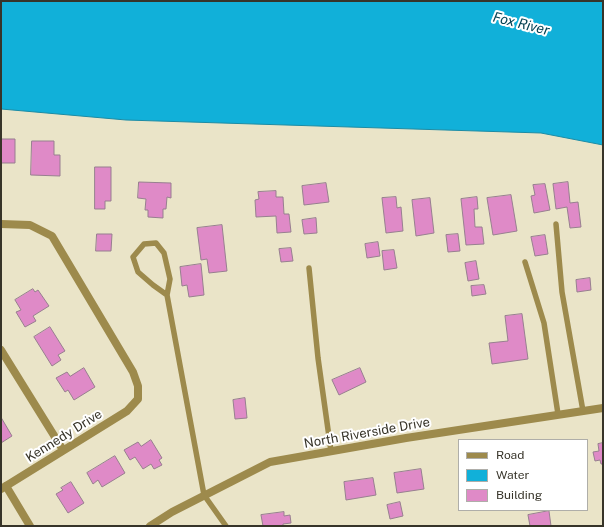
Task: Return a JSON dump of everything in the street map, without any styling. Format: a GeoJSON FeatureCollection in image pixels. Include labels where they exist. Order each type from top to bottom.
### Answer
{"type":"FeatureCollection","features":[{"type":"Feature","properties":{"kind":"street","name":"Kennedy Drive"},"geometry":{"type":"LineString","coordinates":[[1,224],[30,224],[52,236],[133,372],[138,386],[138,399],[127,411],[4,488]]}},
{"type":"Feature","properties":{"kind":"street"},"geometry":{"type":"LineString","coordinates":[[1,350],[63,450]]}},
{"type":"Feature","properties":{"kind":"street","name":"North Riverside Drive"},"geometry":{"type":"LineString","coordinates":[[150,526],[172,512],[270,462],[406,438],[603,408]]}},
{"type":"Feature","properties":{"kind":"street"},"geometry":{"type":"LineString","coordinates":[[4,488],[30,526]]}},
{"type":"Feature","properties":{"kind":"lane"},"geometry":{"type":"LineString","coordinates":[[556,224],[562,292],[583,411]]}},
{"type":"Feature","properties":{"kind":"lane"},"geometry":{"type":"LineString","coordinates":[[167,295],[138,272],[133,257],[144,244],[156,243],[164,252],[170,279],[167,295],[204,495],[226,526]]}},
{"type":"Feature","properties":{"kind":"lane"},"geometry":{"type":"LineString","coordinates":[[525,262],[544,323],[558,414]]}},
{"type":"Feature","properties":{"kind":"lane"},"geometry":{"type":"LineString","coordinates":[[309,268],[318,358],[330,451]]}},
{"type":"Feature","properties":{"kind":"water","name":"Fox River"},"geometry":{"type":"Polygon","coordinates":[[[1,1],[603,1],[603,145],[541,133],[126,120],[1,109],[1,1]]]}},
{"type":"Feature","properties":{"kind":"building"},"geometry":{"type":"Polygon","coordinates":[[[1,139],[15,139],[15,163],[1,163],[1,139]]]}},
{"type":"Feature","properties":{"kind":"building"},"geometry":{"type":"Polygon","coordinates":[[[32,141],[54,141],[54,155],[60,155],[60,176],[31,175],[32,141]]]}},
{"type":"Feature","properties":{"kind":"building"},"geometry":{"type":"Polygon","coordinates":[[[95,167],[111,167],[111,201],[105,201],[105,209],[95,209],[95,167]]]}},
{"type":"Feature","properties":{"kind":"building"},"geometry":{"type":"Polygon","coordinates":[[[139,182],[171,183],[171,198],[167,197],[166,209],[163,209],[163,218],[148,217],[148,210],[145,210],[146,199],[138,198],[139,182]]]}},
{"type":"Feature","properties":{"kind":"building"},"geometry":{"type":"Polygon","coordinates":[[[568,182],[570,203],[578,202],[581,227],[570,228],[567,207],[556,209],[553,184],[568,182]]]}},
{"type":"Feature","properties":{"kind":"building"},"geometry":{"type":"Polygon","coordinates":[[[326,183],[329,202],[304,205],[302,186],[326,183]]]}},
{"type":"Feature","properties":{"kind":"building"},"geometry":{"type":"Polygon","coordinates":[[[545,184],[550,210],[534,213],[531,196],[535,195],[533,185],[545,184]]]}},
{"type":"Feature","properties":{"kind":"building"},"geometry":{"type":"Polygon","coordinates":[[[276,191],[276,197],[283,197],[284,214],[289,214],[291,232],[277,233],[276,216],[256,217],[255,200],[259,199],[258,192],[276,191]]]}},
{"type":"Feature","properties":{"kind":"building"},"geometry":{"type":"Polygon","coordinates":[[[511,195],[517,231],[493,235],[487,198],[511,195]]]}},
{"type":"Feature","properties":{"kind":"building"},"geometry":{"type":"Polygon","coordinates":[[[396,197],[397,208],[401,207],[403,231],[386,233],[382,198],[396,197]]]}},
{"type":"Feature","properties":{"kind":"building"},"geometry":{"type":"Polygon","coordinates":[[[477,197],[478,209],[474,209],[475,227],[482,227],[484,244],[466,245],[461,199],[477,197]]]}},
{"type":"Feature","properties":{"kind":"building"},"geometry":{"type":"Polygon","coordinates":[[[430,198],[434,233],[416,236],[412,200],[430,198]]]}},
{"type":"Feature","properties":{"kind":"building"},"geometry":{"type":"Polygon","coordinates":[[[316,218],[317,233],[304,234],[302,220],[316,218]]]}},
{"type":"Feature","properties":{"kind":"building"},"geometry":{"type":"Polygon","coordinates":[[[222,225],[227,271],[209,273],[207,259],[201,260],[197,228],[222,225]]]}},
{"type":"Feature","properties":{"kind":"building"},"geometry":{"type":"Polygon","coordinates":[[[97,234],[112,234],[111,251],[96,251],[97,234]]]}},
{"type":"Feature","properties":{"kind":"building"},"geometry":{"type":"Polygon","coordinates":[[[458,234],[460,251],[448,252],[446,235],[458,234]]]}},
{"type":"Feature","properties":{"kind":"building"},"geometry":{"type":"Polygon","coordinates":[[[545,235],[548,254],[535,256],[531,237],[545,235]]]}},
{"type":"Feature","properties":{"kind":"building"},"geometry":{"type":"Polygon","coordinates":[[[378,242],[380,256],[367,258],[365,244],[378,242]]]}},
{"type":"Feature","properties":{"kind":"building"},"geometry":{"type":"Polygon","coordinates":[[[291,248],[293,261],[281,262],[279,249],[291,248]]]}},
{"type":"Feature","properties":{"kind":"building"},"geometry":{"type":"Polygon","coordinates":[[[394,250],[397,268],[384,270],[382,251],[394,250]]]}},
{"type":"Feature","properties":{"kind":"building"},"geometry":{"type":"Polygon","coordinates":[[[476,261],[479,279],[468,281],[465,263],[476,261]]]}},
{"type":"Feature","properties":{"kind":"building"},"geometry":{"type":"Polygon","coordinates":[[[201,264],[204,295],[189,297],[187,285],[182,286],[180,267],[201,264]]]}},
{"type":"Feature","properties":{"kind":"building"},"geometry":{"type":"Polygon","coordinates":[[[590,278],[591,290],[577,292],[576,280],[590,278]]]}},
{"type":"Feature","properties":{"kind":"building"},"geometry":{"type":"Polygon","coordinates":[[[484,285],[486,294],[472,296],[471,286],[484,285]]]}},
{"type":"Feature","properties":{"kind":"building"},"geometry":{"type":"Polygon","coordinates":[[[33,289],[35,292],[38,290],[49,306],[33,316],[36,321],[25,327],[16,312],[21,310],[15,300],[33,289]]]}},
{"type":"Feature","properties":{"kind":"building"},"geometry":{"type":"Polygon","coordinates":[[[522,314],[528,359],[492,364],[489,343],[508,341],[505,316],[522,314]]]}},
{"type":"Feature","properties":{"kind":"building"},"geometry":{"type":"Polygon","coordinates":[[[50,327],[65,351],[58,355],[61,360],[52,366],[34,337],[50,327]]]}},
{"type":"Feature","properties":{"kind":"building"},"geometry":{"type":"Polygon","coordinates":[[[84,368],[95,387],[74,400],[68,390],[65,392],[56,378],[67,372],[70,376],[84,368]]]}},
{"type":"Feature","properties":{"kind":"building"},"geometry":{"type":"Polygon","coordinates":[[[360,368],[366,382],[339,395],[332,380],[360,368]]]}},
{"type":"Feature","properties":{"kind":"building"},"geometry":{"type":"Polygon","coordinates":[[[245,398],[247,418],[235,419],[233,400],[245,398]]]}},
{"type":"Feature","properties":{"kind":"building"},"geometry":{"type":"Polygon","coordinates":[[[2,419],[12,436],[1,443],[1,420],[2,419]]]}},
{"type":"Feature","properties":{"kind":"building"},"geometry":{"type":"Polygon","coordinates":[[[151,440],[162,458],[159,460],[162,465],[154,469],[151,464],[143,469],[135,457],[130,460],[124,450],[138,442],[141,446],[151,440]]]}},
{"type":"Feature","properties":{"kind":"building"},"geometry":{"type":"Polygon","coordinates":[[[603,443],[603,464],[601,464],[600,460],[595,461],[593,452],[599,451],[598,444],[603,443]]]}},
{"type":"Feature","properties":{"kind":"building"},"geometry":{"type":"Polygon","coordinates":[[[115,456],[125,473],[102,487],[98,480],[93,484],[87,473],[115,456]]]}},
{"type":"Feature","properties":{"kind":"building"},"geometry":{"type":"Polygon","coordinates":[[[421,469],[424,489],[397,493],[394,473],[421,469]]]}},
{"type":"Feature","properties":{"kind":"building"},"geometry":{"type":"Polygon","coordinates":[[[373,478],[376,495],[346,500],[344,482],[373,478]]]}},
{"type":"Feature","properties":{"kind":"building"},"geometry":{"type":"Polygon","coordinates":[[[71,482],[84,503],[68,513],[56,494],[63,490],[61,488],[71,482]]]}},
{"type":"Feature","properties":{"kind":"building"},"geometry":{"type":"Polygon","coordinates":[[[400,502],[403,516],[390,519],[387,505],[400,502]]]}},
{"type":"Feature","properties":{"kind":"building"},"geometry":{"type":"Polygon","coordinates":[[[549,511],[551,526],[530,526],[528,515],[549,511]]]}},
{"type":"Feature","properties":{"kind":"building"},"geometry":{"type":"Polygon","coordinates":[[[284,512],[284,516],[290,515],[291,523],[283,524],[283,526],[263,526],[261,515],[284,512]]]}}]}
